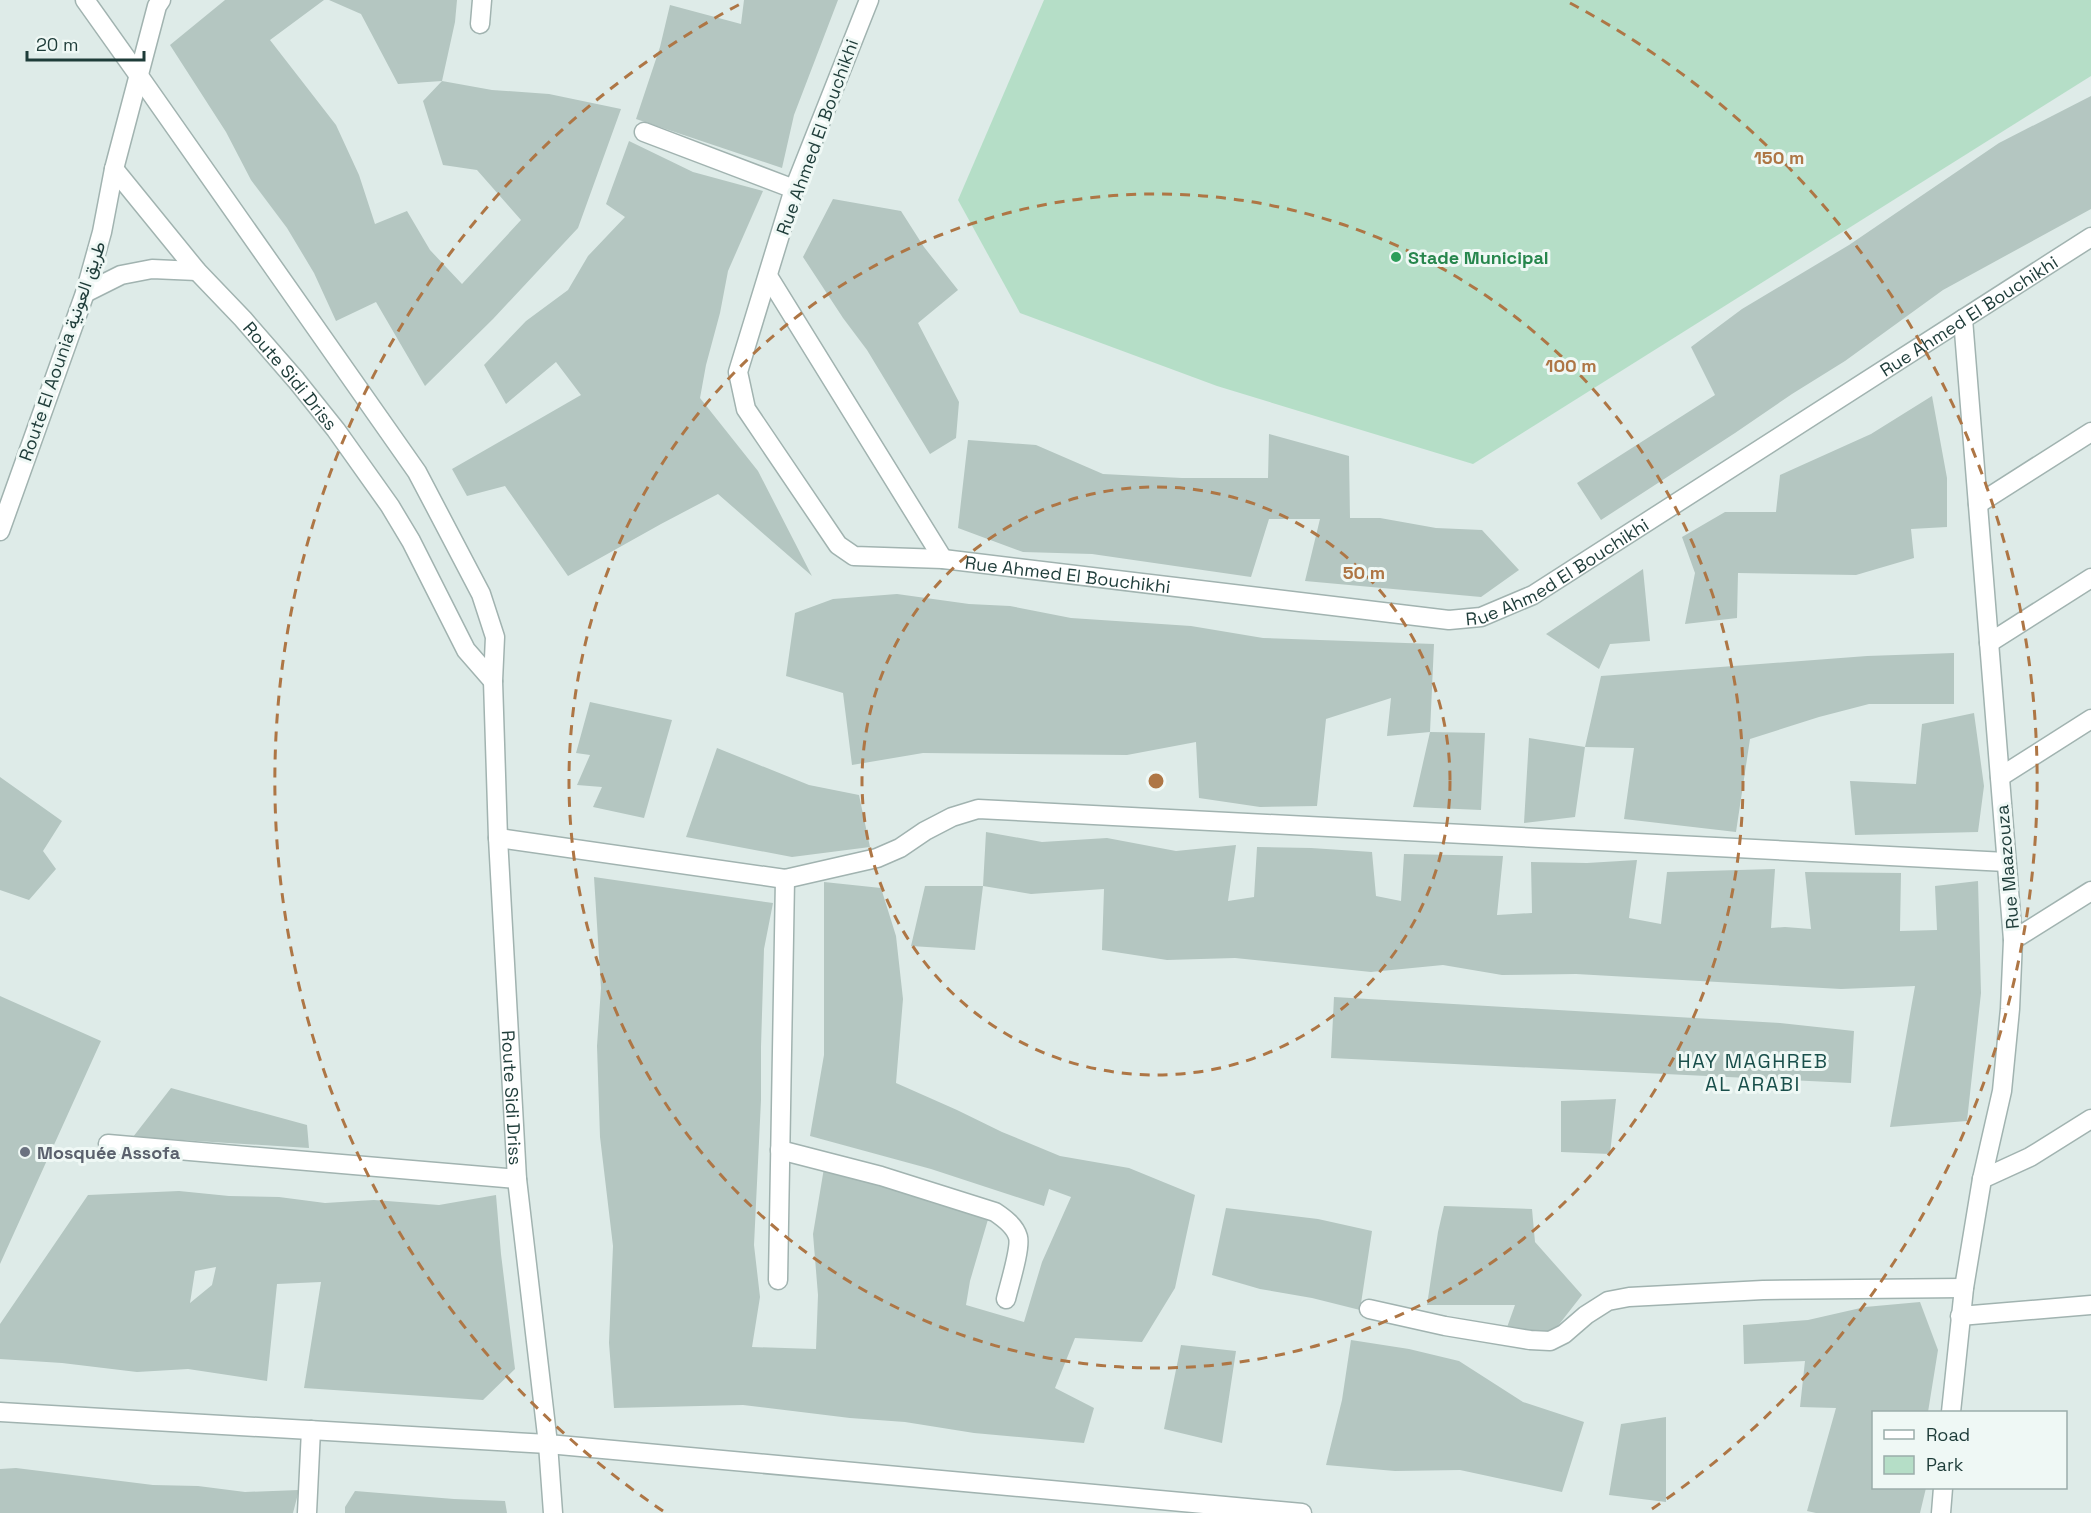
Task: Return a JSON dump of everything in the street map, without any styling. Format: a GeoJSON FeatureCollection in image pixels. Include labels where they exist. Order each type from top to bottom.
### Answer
{"type":"FeatureCollection","features":[{"type":"Feature","properties":{"kind":"street","name":"Route Sidi Driss"},"geometry":{"type":"LineString","coordinates":[[85,0],[417,472],[481,594],[495,637],[493,681],[498,838],[517,1179],[554,1513]]}},
{"type":"Feature","properties":{"kind":"street"},"geometry":{"type":"LineString","coordinates":[[114,169],[161,0]]}},
{"type":"Feature","properties":{"kind":"street"},"geometry":{"type":"LineString","coordinates":[[480,24],[482,0]]}},
{"type":"Feature","properties":{"kind":"street","name":"Rue Ahmed El Bouchikhi"},"geometry":{"type":"LineString","coordinates":[[869,0],[794,189],[738,372],[746,409],[838,545],[854,556],[943,559],[1449,620],[1481,617],[1533,595],[2091,237]]}},
{"type":"Feature","properties":{"kind":"street"},"geometry":{"type":"LineString","coordinates":[[644,132],[794,189]]}},
{"type":"Feature","properties":{"kind":"street","name":"Route Sidi Driss"},"geometry":{"type":"LineString","coordinates":[[114,169],[197,271],[296,380],[336,430],[396,515],[466,650],[493,681]]}},
{"type":"Feature","properties":{"kind":"street","name":"Route El Aounia طريق العونية"},"geometry":{"type":"LineString","coordinates":[[2,518],[85,293],[102,232],[114,169]]}},
{"type":"Feature","properties":{"kind":"street"},"geometry":{"type":"LineString","coordinates":[[85,293],[121,275],[152,268],[197,271]]}},
{"type":"Feature","properties":{"kind":"street","name":"Rue Ahmed El Bouchikhi"},"geometry":{"type":"LineString","coordinates":[[768,276],[943,559]]}},
{"type":"Feature","properties":{"kind":"street","name":"Rue Maazouza"},"geometry":{"type":"LineString","coordinates":[[1951,1411],[1960,1316],[1982,1179],[2002,1091],[2010,1010],[2013,940],[1963,319]]}},
{"type":"Feature","properties":{"kind":"street"},"geometry":{"type":"LineString","coordinates":[[1978,504],[2091,432]]}},
{"type":"Feature","properties":{"kind":"street"},"geometry":{"type":"LineString","coordinates":[[1989,643],[2091,578]]}},
{"type":"Feature","properties":{"kind":"street"},"geometry":{"type":"LineString","coordinates":[[2000,777],[2091,718]]}},
{"type":"Feature","properties":{"kind":"street"},"geometry":{"type":"LineString","coordinates":[[498,838],[784,879],[877,858],[900,848],[925,831],[952,817],[978,809],[2007,862]]}},
{"type":"Feature","properties":{"kind":"street"},"geometry":{"type":"LineString","coordinates":[[778,1280],[784,879]]}},
{"type":"Feature","properties":{"kind":"street"},"geometry":{"type":"LineString","coordinates":[[2013,940],[2091,891]]}},
{"type":"Feature","properties":{"kind":"street"},"geometry":{"type":"LineString","coordinates":[[1982,1179],[2030,1157],[2091,1119]]}},
{"type":"Feature","properties":{"kind":"street"},"geometry":{"type":"LineString","coordinates":[[108,1144],[517,1179]]}},
{"type":"Feature","properties":{"kind":"street"},"geometry":{"type":"LineString","coordinates":[[780,1150],[881,1176],[996,1212],[1011,1224],[1018,1238],[1016,1259],[1006,1299]]}},
{"type":"Feature","properties":{"kind":"street"},"geometry":{"type":"LineString","coordinates":[[1369,1309],[1444,1326],[1530,1340],[1550,1341],[1564,1334],[1586,1315],[1608,1301],[1629,1297],[1763,1290],[1965,1288]]}},
{"type":"Feature","properties":{"kind":"street"},"geometry":{"type":"LineString","coordinates":[[1960,1316],[2091,1305]]}},
{"type":"Feature","properties":{"kind":"street"},"geometry":{"type":"LineString","coordinates":[[0,1413],[548,1444],[1302,1513]]}},
{"type":"Feature","properties":{"kind":"street"},"geometry":{"type":"LineString","coordinates":[[308,1513],[311,1430]]}},
{"type":"Feature","properties":{"kind":"street"},"geometry":{"type":"LineString","coordinates":[[1941,1513],[1943,1489]]}},
{"type":"Feature","properties":{"kind":"green space","name":"Stade Municipal"},"geometry":{"type":"Polygon","coordinates":[[[1044,0],[2091,0],[2091,76],[1473,464],[1217,386],[1020,313],[958,200],[1044,0]]]}},
{"type":"Feature","properties":{"kind":"building"},"geometry":{"type":"Polygon","coordinates":[[[225,0],[324,0],[270,40],[336,125],[359,175],[375,224],[407,211],[430,250],[462,284],[521,220],[477,170],[443,165],[423,101],[442,81],[492,90],[549,94],[621,109],[578,228],[493,319],[425,386],[376,302],[336,321],[314,273],[287,228],[251,180],[226,132],[170,45],[225,0]]]}},
{"type":"Feature","properties":{"kind":"building"},"geometry":{"type":"Polygon","coordinates":[[[329,0],[457,0],[455,22],[442,81],[398,84],[361,14],[329,0]]]}},
{"type":"Feature","properties":{"kind":"building"},"geometry":{"type":"Polygon","coordinates":[[[744,0],[838,0],[794,115],[782,168],[636,119],[660,47],[670,5],[741,24],[744,0]]]}},
{"type":"Feature","properties":{"kind":"building"},"geometry":{"type":"Polygon","coordinates":[[[2091,96],[2091,209],[1943,290],[1845,361],[1601,520],[1577,483],[1715,395],[1691,347],[1742,309],[1849,245],[1999,143],[2091,96]]]}},
{"type":"Feature","properties":{"kind":"building"},"geometry":{"type":"Polygon","coordinates":[[[629,141],[693,172],[763,191],[728,271],[700,398],[758,471],[812,576],[718,494],[568,576],[505,486],[467,496],[452,469],[581,395],[556,362],[506,404],[484,365],[526,321],[568,290],[588,256],[625,217],[606,204],[629,141]]]}},
{"type":"Feature","properties":{"kind":"building"},"geometry":{"type":"Polygon","coordinates":[[[833,199],[901,211],[924,247],[958,290],[918,323],[959,402],[956,438],[930,454],[867,350],[803,257],[833,199]]]}},
{"type":"Feature","properties":{"kind":"building"},"geometry":{"type":"Polygon","coordinates":[[[1932,396],[1947,478],[1947,527],[1911,529],[1914,558],[1856,575],[1738,573],[1737,618],[1685,624],[1695,573],[1682,537],[1725,512],[1776,512],[1780,475],[1871,434],[1932,396]]]}},
{"type":"Feature","properties":{"kind":"building"},"geometry":{"type":"Polygon","coordinates":[[[1269,434],[1349,456],[1350,518],[1380,518],[1436,528],[1482,530],[1519,570],[1481,597],[1305,581],[1320,519],[1269,519],[1251,577],[1092,554],[1023,552],[958,528],[968,440],[1036,445],[1103,474],[1182,478],[1268,478],[1269,434]]]}},
{"type":"Feature","properties":{"kind":"building"},"geometry":{"type":"Polygon","coordinates":[[[1643,569],[1650,641],[1610,644],[1599,669],[1546,634],[1643,569]]]}},
{"type":"Feature","properties":{"kind":"building"},"geometry":{"type":"Polygon","coordinates":[[[897,594],[969,604],[1010,606],[1071,618],[1191,626],[1263,638],[1434,644],[1430,732],[1387,736],[1391,698],[1326,719],[1317,806],[1260,807],[1199,798],[1196,742],[1127,755],[923,753],[852,765],[843,693],[786,676],[795,613],[833,599],[897,594]]]}},
{"type":"Feature","properties":{"kind":"building"},"geometry":{"type":"Polygon","coordinates":[[[1954,653],[1954,704],[1869,704],[1750,739],[1736,832],[1624,819],[1634,748],[1585,747],[1601,676],[1867,656],[1954,653]]]}},
{"type":"Feature","properties":{"kind":"building"},"geometry":{"type":"Polygon","coordinates":[[[590,702],[672,720],[644,818],[593,807],[602,787],[577,785],[590,755],[576,753],[590,702]]]}},
{"type":"Feature","properties":{"kind":"building"},"geometry":{"type":"Polygon","coordinates":[[[1974,713],[1984,786],[1978,832],[1855,835],[1850,781],[1916,784],[1922,724],[1974,713]]]}},
{"type":"Feature","properties":{"kind":"building"},"geometry":{"type":"Polygon","coordinates":[[[1430,732],[1485,733],[1481,810],[1413,807],[1430,732]]]}},
{"type":"Feature","properties":{"kind":"building"},"geometry":{"type":"Polygon","coordinates":[[[1529,738],[1585,747],[1575,817],[1524,823],[1529,738]]]}},
{"type":"Feature","properties":{"kind":"building"},"geometry":{"type":"Polygon","coordinates":[[[717,748],[809,785],[859,795],[870,847],[792,857],[686,837],[717,748]]]}},
{"type":"Feature","properties":{"kind":"building"},"geometry":{"type":"Polygon","coordinates":[[[0,777],[62,821],[43,851],[56,869],[29,900],[0,890],[0,777]]]}},
{"type":"Feature","properties":{"kind":"building"},"geometry":{"type":"Polygon","coordinates":[[[986,832],[1042,842],[1107,838],[1176,851],[1236,845],[1228,901],[1254,897],[1257,847],[1372,852],[1376,896],[1401,901],[1404,854],[1503,856],[1497,915],[1532,913],[1531,862],[1587,863],[1637,860],[1629,918],[1661,924],[1667,872],[1775,869],[1771,928],[1811,929],[1805,872],[1901,873],[1900,931],[1937,930],[1935,886],[1978,881],[1981,993],[1967,1121],[1890,1127],[1915,986],[1841,989],[1576,974],[1502,975],[1443,965],[1371,972],[1235,958],[1167,960],[1102,950],[1104,889],[1031,894],[983,886],[986,832]]]}},
{"type":"Feature","properties":{"kind":"building"},"geometry":{"type":"Polygon","coordinates":[[[594,877],[773,903],[764,949],[761,1100],[754,1245],[760,1297],[752,1347],[816,1349],[818,1295],[813,1234],[824,1168],[878,1183],[936,1204],[989,1216],[970,1281],[966,1305],[1024,1322],[1042,1262],[1071,1197],[1049,1189],[1044,1206],[931,1169],[810,1136],[824,1055],[824,882],[881,888],[896,936],[903,999],[896,1083],[1060,1156],[1129,1168],[1195,1195],[1175,1288],[1142,1342],[1075,1338],[1055,1388],[1094,1408],[1084,1443],[974,1433],[905,1422],[743,1405],[614,1408],[609,1343],[613,1246],[600,1137],[597,1046],[601,988],[594,877]]]}},
{"type":"Feature","properties":{"kind":"building"},"geometry":{"type":"Polygon","coordinates":[[[925,886],[983,886],[975,950],[911,946],[925,886]]]}},
{"type":"Feature","properties":{"kind":"building","name":"Mosquée Assofa"},"geometry":{"type":"Polygon","coordinates":[[[0,996],[101,1041],[0,1264],[0,996]]]}},
{"type":"Feature","properties":{"kind":"building"},"geometry":{"type":"Polygon","coordinates":[[[1334,997],[1780,1023],[1854,1031],[1851,1083],[1331,1058],[1334,997]]]}},
{"type":"Feature","properties":{"kind":"building"},"geometry":{"type":"Polygon","coordinates":[[[171,1088],[307,1125],[309,1148],[133,1137],[171,1088]]]}},
{"type":"Feature","properties":{"kind":"building"},"geometry":{"type":"Polygon","coordinates":[[[1616,1099],[1610,1154],[1561,1152],[1561,1101],[1616,1099]]]}},
{"type":"Feature","properties":{"kind":"building"},"geometry":{"type":"Polygon","coordinates":[[[179,1191],[229,1196],[279,1197],[325,1203],[374,1200],[439,1205],[496,1195],[515,1369],[483,1400],[304,1388],[321,1282],[277,1284],[267,1381],[188,1369],[137,1372],[62,1363],[0,1359],[0,1324],[88,1195],[179,1191]],[[216,1267],[195,1271],[190,1303],[212,1285],[216,1267]]]}},
{"type":"Feature","properties":{"kind":"building"},"geometry":{"type":"Polygon","coordinates":[[[1444,1206],[1532,1209],[1535,1242],[1582,1295],[1550,1336],[1505,1333],[1515,1305],[1427,1305],[1444,1206]]]}},
{"type":"Feature","properties":{"kind":"building"},"geometry":{"type":"Polygon","coordinates":[[[1226,1208],[1318,1219],[1372,1231],[1360,1310],[1312,1298],[1260,1289],[1212,1275],[1226,1208]]]}},
{"type":"Feature","properties":{"kind":"building"},"geometry":{"type":"Polygon","coordinates":[[[1920,1302],[1938,1350],[1928,1411],[1872,1411],[1872,1489],[1926,1489],[1920,1513],[1816,1513],[1807,1511],[1836,1408],[1800,1407],[1805,1361],[1744,1364],[1743,1325],[1808,1320],[1865,1307],[1920,1302]]]}},
{"type":"Feature","properties":{"kind":"building"},"geometry":{"type":"Polygon","coordinates":[[[1351,1340],[1409,1349],[1459,1361],[1523,1402],[1584,1422],[1562,1492],[1460,1470],[1395,1471],[1326,1465],[1342,1400],[1351,1340]]]}},
{"type":"Feature","properties":{"kind":"building"},"geometry":{"type":"Polygon","coordinates":[[[1181,1345],[1236,1351],[1222,1443],[1164,1429],[1181,1345]]]}},
{"type":"Feature","properties":{"kind":"building"},"geometry":{"type":"Polygon","coordinates":[[[1666,1417],[1666,1502],[1609,1495],[1621,1424],[1666,1417]]]}},
{"type":"Feature","properties":{"kind":"building"},"geometry":{"type":"Polygon","coordinates":[[[16,1468],[153,1485],[198,1486],[245,1492],[299,1490],[293,1513],[0,1513],[0,1469],[16,1468]]]}},
{"type":"Feature","properties":{"kind":"building"},"geometry":{"type":"Polygon","coordinates":[[[355,1491],[505,1501],[507,1513],[345,1513],[345,1507],[355,1491]]]}},
{"type":"Feature","properties":{"kind":"place","name":"Stade Municipal"},"geometry":{"type":"Point","coordinates":[1396,257]}},
{"type":"Feature","properties":{"kind":"place","name":"Mosquée Assofa"},"geometry":{"type":"Point","coordinates":[25,1152]}},
{"type":"Feature","properties":{"kind":"district","name":"HAY MAGHREB AL ARABI"},"geometry":{"type":"Point","coordinates":[1753,1072]}}]}
